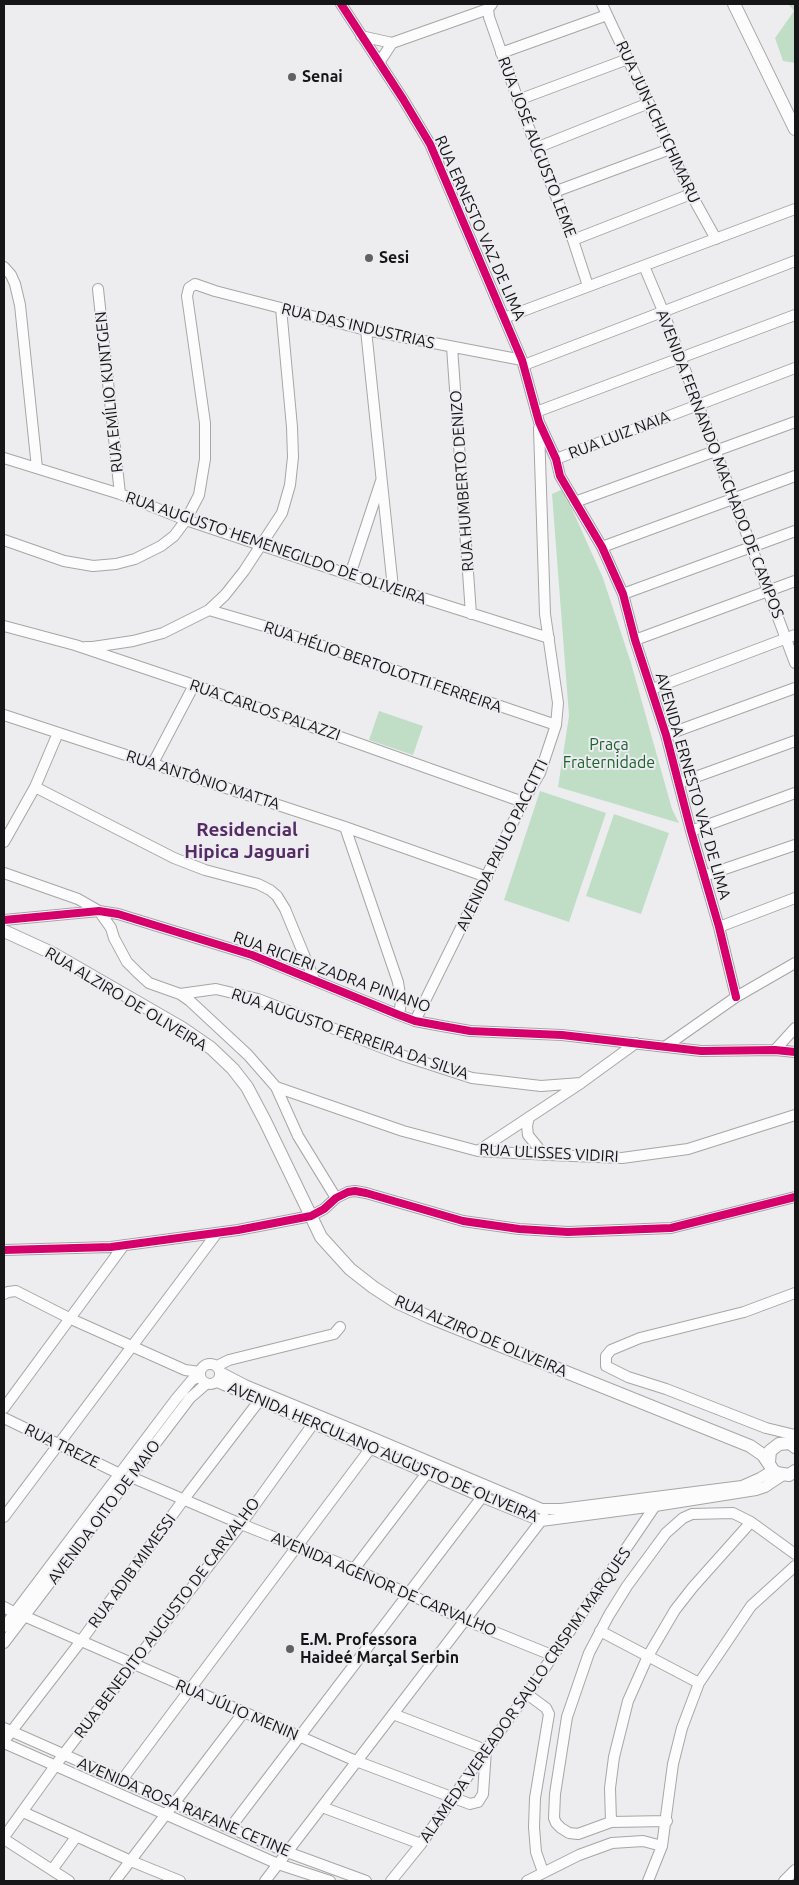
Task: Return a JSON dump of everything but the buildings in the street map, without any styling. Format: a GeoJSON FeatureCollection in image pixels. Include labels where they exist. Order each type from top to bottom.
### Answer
{"type":"FeatureCollection","features":[{"type":"Feature","properties":{"kind":"main road"},"geometry":{"type":"LineString","coordinates":[[734,4],[795,129]]}},
{"type":"Feature","properties":{"kind":"main road"},"geometry":{"type":"LineString","coordinates":[[742,4],[795,112]]}},
{"type":"Feature","properties":{"kind":"main road","name":"RUA ALZIRO DE OLIVEIRA"},"geometry":{"type":"LineString","coordinates":[[4,931],[52,953],[182,1028],[211,1048],[228,1064],[247,1087],[322,1237],[350,1269],[396,1302],[750,1446],[787,1473]]}},
{"type":"Feature","properties":{"kind":"main road","name":"RUA ALZIRO DE OLIVEIRA"},"geometry":{"type":"LineString","coordinates":[[750,1446],[784,1443],[795,1446]]}},
{"type":"Feature","properties":{"kind":"main road"},"geometry":{"type":"LineString","coordinates":[[778,1444],[770,1452],[787,1473]]}},
{"type":"Feature","properties":{"kind":"street","name":"RUA ERNESTO VAZ DE LIMA"},"geometry":{"type":"LineString","coordinates":[[341,4],[430,144],[523,362],[538,417]]}},
{"type":"Feature","properties":{"kind":"street","name":"RUA JUN-ICHI ICHIMARU"},"geometry":{"type":"LineString","coordinates":[[602,4],[691,194],[716,239]]}},
{"type":"Feature","properties":{"kind":"street"},"geometry":{"type":"LineString","coordinates":[[361,36],[392,43],[490,6]]}},
{"type":"Feature","properties":{"kind":"street","name":"RUA JOSÉ AUGUSTO LEME"},"geometry":{"type":"LineString","coordinates":[[490,6],[489,17],[501,53],[573,240],[588,286]]}},
{"type":"Feature","properties":{"kind":"street"},"geometry":{"type":"LineString","coordinates":[[501,53],[607,15]]}},
{"type":"Feature","properties":{"kind":"street"},"geometry":{"type":"LineString","coordinates":[[378,63],[392,43]]}},
{"type":"Feature","properties":{"kind":"street"},"geometry":{"type":"LineString","coordinates":[[518,100],[628,59]]}},
{"type":"Feature","properties":{"kind":"street"},"geometry":{"type":"LineString","coordinates":[[536,148],[649,103]]}},
{"type":"Feature","properties":{"kind":"street"},"geometry":{"type":"LineString","coordinates":[[554,192],[670,149]]}},
{"type":"Feature","properties":{"kind":"street"},"geometry":{"type":"LineString","coordinates":[[573,240],[691,194]]}},
{"type":"Feature","properties":{"kind":"street"},"geometry":{"type":"LineString","coordinates":[[504,318],[795,209]]}},
{"type":"Feature","properties":{"kind":"street"},"geometry":{"type":"LineString","coordinates":[[523,362],[795,261]]}},
{"type":"Feature","properties":{"kind":"street","name":"AVENIDA FERNANDO MACHADO DE CAMPOS"},"geometry":{"type":"LineString","coordinates":[[644,266],[681,358],[768,591],[790,637],[795,664]]}},
{"type":"Feature","properties":{"kind":"street"},"geometry":{"type":"LineString","coordinates":[[4,267],[14,284],[20,305],[38,468]]}},
{"type":"Feature","properties":{"kind":"street","name":"RUA DAS INDUSTRIAS"},"geometry":{"type":"LineString","coordinates":[[186,520],[199,494],[205,459],[205,423],[188,296],[189,288],[195,284],[366,330],[523,362]]}},
{"type":"Feature","properties":{"kind":"street","name":"RUA EMÍLIO KUNTGEN"},"geometry":{"type":"LineString","coordinates":[[98,290],[120,494]]}},
{"type":"Feature","properties":{"kind":"street"},"geometry":{"type":"LineString","coordinates":[[75,645],[93,647],[133,641],[163,633],[209,610],[225,595],[263,545],[282,514],[290,486],[293,457],[281,308]]}},
{"type":"Feature","properties":{"kind":"street"},"geometry":{"type":"LineString","coordinates":[[538,417],[681,358],[795,315]]}},
{"type":"Feature","properties":{"kind":"street"},"geometry":{"type":"LineString","coordinates":[[366,330],[393,588]]}},
{"type":"Feature","properties":{"kind":"street","name":"RUA HUMBERTO DENIZO"},"geometry":{"type":"LineString","coordinates":[[452,348],[471,614]]}},
{"type":"Feature","properties":{"kind":"street","name":"RUA LUIZ NAIA"},"geometry":{"type":"LineString","coordinates":[[556,459],[795,368]]}},
{"type":"Feature","properties":{"kind":"street","name":"AVENIDA ERNESTO VAZ DE LIMA"},"geometry":{"type":"LineString","coordinates":[[538,417],[556,459],[560,476],[602,547],[623,594],[635,640],[666,735],[690,831],[719,927],[736,997]]}},
{"type":"Feature","properties":{"kind":"street","name":"AVENIDA PAULO PACCITTI"},"geometry":{"type":"LineString","coordinates":[[414,1021],[523,802],[540,773],[556,725],[558,703],[545,614],[538,417]]}},
{"type":"Feature","properties":{"kind":"street"},"geometry":{"type":"LineString","coordinates":[[575,502],[795,422]]}},
{"type":"Feature","properties":{"kind":"street","name":"RUA AUGUSTO HEMENEGILDO DE OLIVEIRA"},"geometry":{"type":"LineString","coordinates":[[4,458],[120,494],[186,520],[350,575],[549,638]]}},
{"type":"Feature","properties":{"kind":"street"},"geometry":{"type":"LineString","coordinates":[[541,485],[560,476]]}},
{"type":"Feature","properties":{"kind":"street"},"geometry":{"type":"LineString","coordinates":[[602,547],[795,476]]}},
{"type":"Feature","properties":{"kind":"street"},"geometry":{"type":"LineString","coordinates":[[350,575],[382,478]]}},
{"type":"Feature","properties":{"kind":"street"},"geometry":{"type":"LineString","coordinates":[[4,540],[64,561],[93,566],[116,564],[135,559],[161,546],[174,536],[186,520]]}},
{"type":"Feature","properties":{"kind":"street"},"geometry":{"type":"LineString","coordinates":[[623,594],[795,531]]}},
{"type":"Feature","properties":{"kind":"street"},"geometry":{"type":"LineString","coordinates":[[635,640],[795,581]]}},
{"type":"Feature","properties":{"kind":"street","name":"RUA HÉLIO BERTOLOTTI FERREIRA"},"geometry":{"type":"LineString","coordinates":[[209,610],[264,626],[556,725]]}},
{"type":"Feature","properties":{"kind":"street","name":"RUA CARLOS PALAZZI"},"geometry":{"type":"LineString","coordinates":[[4,626],[75,645],[194,685],[523,802]]}},
{"type":"Feature","properties":{"kind":"street"},"geometry":{"type":"LineString","coordinates":[[652,689],[790,637]]}},
{"type":"Feature","properties":{"kind":"street"},"geometry":{"type":"LineString","coordinates":[[153,763],[194,685]]}},
{"type":"Feature","properties":{"kind":"street"},"geometry":{"type":"LineString","coordinates":[[666,735],[795,688]]}},
{"type":"Feature","properties":{"kind":"street","name":"RUA ANTÔNIO MATTA"},"geometry":{"type":"LineString","coordinates":[[4,715],[153,763],[487,877]]}},
{"type":"Feature","properties":{"kind":"street"},"geometry":{"type":"LineString","coordinates":[[4,842],[34,787],[58,733]]}},
{"type":"Feature","properties":{"kind":"street"},"geometry":{"type":"LineString","coordinates":[[679,783],[795,741]]}},
{"type":"Feature","properties":{"kind":"street"},"geometry":{"type":"LineString","coordinates":[[34,787],[174,858],[205,870],[258,884],[270,890],[277,896],[285,909],[314,980]]}},
{"type":"Feature","properties":{"kind":"street"},"geometry":{"type":"LineString","coordinates":[[690,831],[795,793]]}},
{"type":"Feature","properties":{"kind":"street"},"geometry":{"type":"LineString","coordinates":[[345,828],[398,982],[401,1002],[399,1015]]}},
{"type":"Feature","properties":{"kind":"street"},"geometry":{"type":"LineString","coordinates":[[704,876],[795,845]]}},
{"type":"Feature","properties":{"kind":"street"},"geometry":{"type":"LineString","coordinates":[[4,873],[78,899],[99,910],[111,928],[114,938],[127,962],[138,973],[150,983],[180,994],[199,1008],[248,1055],[276,1087],[298,1136],[336,1198]]}},
{"type":"Feature","properties":{"kind":"street"},"geometry":{"type":"LineString","coordinates":[[719,927],[795,898]]}},
{"type":"Feature","properties":{"kind":"street","name":"RUA RICIERI ZADRA PINIANO"},"geometry":{"type":"LineString","coordinates":[[4,920],[99,910],[118,914],[252,955],[414,1021],[470,1031],[562,1035],[708,1051],[775,1050],[795,1052]]}},
{"type":"Feature","properties":{"kind":"street"},"geometry":{"type":"LineString","coordinates":[[666,1046],[736,997],[795,963]]}},
{"type":"Feature","properties":{"kind":"street","name":"RUA AUGUSTO FERREIRA DA SILVA"},"geometry":{"type":"LineString","coordinates":[[180,994],[216,989],[258,998],[401,1055],[472,1078],[541,1086],[581,1083]]}},
{"type":"Feature","properties":{"kind":"street"},"geometry":{"type":"LineString","coordinates":[[775,1050],[795,1028]]}},
{"type":"Feature","properties":{"kind":"street"},"geometry":{"type":"LineString","coordinates":[[478,1151],[636,1044]]}},
{"type":"Feature","properties":{"kind":"street","name":"RUA ULISSES VIDIRI"},"geometry":{"type":"LineString","coordinates":[[276,1087],[403,1131],[478,1151],[549,1155],[622,1158],[688,1149],[795,1115]]}},
{"type":"Feature","properties":{"kind":"street"},"geometry":{"type":"LineString","coordinates":[[529,1117],[528,1135],[540,1150],[549,1155]]}},
{"type":"Feature","properties":{"kind":"street"},"geometry":{"type":"LineString","coordinates":[[4,1250],[124,1245],[238,1230],[311,1216],[324,1209],[336,1198],[355,1191],[463,1221],[519,1229],[568,1232],[671,1228],[795,1197]]}},
{"type":"Feature","properties":{"kind":"street"},"geometry":{"type":"LineString","coordinates":[[4,1517],[217,1233]]}},
{"type":"Feature","properties":{"kind":"street"},"geometry":{"type":"LineString","coordinates":[[4,1408],[124,1245]]}},
{"type":"Feature","properties":{"kind":"street"},"geometry":{"type":"LineString","coordinates":[[4,1294],[16,1292],[185,1370],[210,1376],[229,1360],[334,1334],[340,1328]]}},
{"type":"Feature","properties":{"kind":"street"},"geometry":{"type":"LineString","coordinates":[[795,1293],[744,1312],[640,1338],[619,1345],[606,1356],[606,1366],[628,1377],[666,1389],[766,1428],[795,1434]]}},
{"type":"Feature","properties":{"kind":"street","name":"AVENIDA HERCULANO AUGUSTO DE OLIVEIRA"},"geometry":{"type":"LineString","coordinates":[[210,1376],[370,1449],[541,1521],[756,1490],[765,1487],[787,1473]]}},
{"type":"Feature","properties":{"kind":"street","name":"AVENIDA HERCULANO AUGUSTO DE OLIVEIRA"},"geometry":{"type":"LineString","coordinates":[[210,1376],[245,1385],[534,1507],[547,1510],[742,1486],[760,1478],[787,1473]]}},
{"type":"Feature","properties":{"kind":"street","name":"AVENIDA OITO DE MAIO"},"geometry":{"type":"LineString","coordinates":[[4,1643],[19,1614],[186,1385],[192,1380],[210,1376]]}},
{"type":"Feature","properties":{"kind":"street","name":"AVENIDA OITO DE MAIO"},"geometry":{"type":"LineString","coordinates":[[4,1627],[19,1614],[131,1477],[190,1398],[210,1376]]}},
{"type":"Feature","properties":{"kind":"street","name":"RUA ADIB MIMESSI"},"geometry":{"type":"LineString","coordinates":[[4,1742],[7,1730],[81,1641],[259,1400]]}},
{"type":"Feature","properties":{"kind":"street","name":"RUA TREZE"},"geometry":{"type":"LineString","coordinates":[[4,1418],[120,1474]]}},
{"type":"Feature","properties":{"kind":"street","name":"RUA BENEDITO AUGUSTO DE CARVALHO"},"geometry":{"type":"LineString","coordinates":[[4,1838],[63,1755],[241,1524],[314,1424]]}},
{"type":"Feature","properties":{"kind":"street"},"geometry":{"type":"LineString","coordinates":[[122,1780],[370,1449]]}},
{"type":"Feature","properties":{"kind":"street"},"geometry":{"type":"LineString","coordinates":[[354,1569],[427,1473]]}},
{"type":"Feature","properties":{"kind":"street","name":"AVENIDA AGENOR DE CARVALHO"},"geometry":{"type":"LineString","coordinates":[[131,1477],[354,1569],[465,1620],[554,1656]]}},
{"type":"Feature","properties":{"kind":"street"},"geometry":{"type":"LineString","coordinates":[[230,1828],[482,1497]]}},
{"type":"Feature","properties":{"kind":"street","name":"ALAMEDA VEREADOR SAULO CRISPIM MARQUES"},"geometry":{"type":"LineString","coordinates":[[391,1881],[421,1844],[554,1656],[655,1506]]}},
{"type":"Feature","properties":{"kind":"street"},"geometry":{"type":"LineString","coordinates":[[264,1881],[541,1521],[547,1510]]}},
{"type":"Feature","properties":{"kind":"street"},"geometry":{"type":"LineString","coordinates":[[666,1822],[611,1822],[578,1834],[569,1833],[560,1828],[554,1818],[560,1750],[567,1717],[589,1653],[627,1586],[677,1521],[692,1514],[733,1513],[751,1522],[795,1554]]}},
{"type":"Feature","properties":{"kind":"street"},"geometry":{"type":"LineString","coordinates":[[611,1822],[610,1788],[614,1757],[628,1702],[648,1656],[675,1610],[692,1587],[751,1522]]}},
{"type":"Feature","properties":{"kind":"street"},"geometry":{"type":"LineString","coordinates":[[648,1881],[662,1846],[673,1764],[682,1728],[698,1683],[751,1606],[795,1566]]}},
{"type":"Feature","properties":{"kind":"street","name":"RUA JÚLIO MENIN"},"geometry":{"type":"LineString","coordinates":[[4,1607],[356,1762],[470,1804],[478,1802],[483,1794],[486,1750]]}},
{"type":"Feature","properties":{"kind":"street"},"geometry":{"type":"LineString","coordinates":[[600,1632],[698,1683]]}},
{"type":"Feature","properties":{"kind":"street"},"geometry":{"type":"LineString","coordinates":[[527,1694],[546,1708],[549,1714],[535,1798],[534,1827],[536,1852],[543,1872]]}},
{"type":"Feature","properties":{"kind":"street"},"geometry":{"type":"LineString","coordinates":[[115,1881],[243,1713]]}},
{"type":"Feature","properties":{"kind":"street"},"geometry":{"type":"LineString","coordinates":[[393,1714],[486,1750]]}},
{"type":"Feature","properties":{"kind":"street","name":"AVENIDA ROSA RAFANE CETINE"},"geometry":{"type":"LineString","coordinates":[[7,1730],[287,1852],[366,1881]]}},
{"type":"Feature","properties":{"kind":"street","name":"AVENIDA ROSA RAFANE CETINE"},"geometry":{"type":"LineString","coordinates":[[4,1742],[55,1767],[278,1864],[330,1881]]}},
{"type":"Feature","properties":{"kind":"street"},"geometry":{"type":"LineString","coordinates":[[322,1807],[421,1844]]}},
{"type":"Feature","properties":{"kind":"street"},"geometry":{"type":"LineString","coordinates":[[23,1812],[76,1837],[180,1881]]}},
{"type":"Feature","properties":{"kind":"street"},"geometry":{"type":"LineString","coordinates":[[52,1870],[76,1837]]}},
{"type":"Feature","properties":{"kind":"street"},"geometry":{"type":"LineString","coordinates":[[4,1838],[70,1881]]}},
{"type":"Feature","properties":{"kind":"street"},"geometry":{"type":"LineString","coordinates":[[526,1881],[579,1855],[612,1843],[643,1841],[662,1846]]}},
{"type":"Feature","properties":{"kind":"street"},"geometry":{"type":"LineString","coordinates":[[784,1881],[795,1870]]}},
{"type":"Feature","properties":{"kind":"green space"},"geometry":{"type":"Polygon","coordinates":[[[788,4],[795,4],[795,63],[783,61],[775,38],[794,11],[788,4]]]}},
{"type":"Feature","properties":{"kind":"green space","name":"Praça Fraternidade"},"geometry":{"type":"Polygon","coordinates":[[[563,489],[603,578],[631,663],[672,809],[679,823],[558,787],[569,716],[552,494],[563,489]]]}},
{"type":"Feature","properties":{"kind":"green space"},"geometry":{"type":"Polygon","coordinates":[[[379,711],[423,726],[413,755],[369,740],[379,711]]]}},
{"type":"Feature","properties":{"kind":"green space"},"geometry":{"type":"Polygon","coordinates":[[[540,791],[606,813],[569,922],[504,900],[540,791]]]}},
{"type":"Feature","properties":{"kind":"green space"},"geometry":{"type":"Polygon","coordinates":[[[614,814],[669,833],[641,914],[586,896],[614,814]]]}},
{"type":"Feature","properties":{"kind":"cycle path"},"geometry":{"type":"LineString","coordinates":[[341,4],[430,144],[522,360],[539,422],[556,459],[560,476],[602,547],[623,594],[635,640],[666,735],[719,927],[736,997]]}},
{"type":"Feature","properties":{"kind":"cycle path"},"geometry":{"type":"LineString","coordinates":[[4,920],[99,911],[118,914],[252,955],[415,1021],[470,1031],[562,1035],[701,1051],[775,1050],[795,1052]]}},
{"type":"Feature","properties":{"kind":"cycle path"},"geometry":{"type":"LineString","coordinates":[[4,1250],[111,1247],[238,1230],[311,1216],[324,1209],[336,1198],[355,1191],[463,1221],[519,1229],[568,1232],[671,1228],[795,1197]]}},
{"type":"Feature","properties":{"kind":"place","name":"Senai"},"geometry":{"type":"Point","coordinates":[292,77]}},
{"type":"Feature","properties":{"kind":"place","name":"Sesi"},"geometry":{"type":"Point","coordinates":[369,258]}},
{"type":"Feature","properties":{"kind":"place","name":"E.M. Professora Haideé Marçal Serbin"},"geometry":{"type":"Point","coordinates":[290,1649]}},
{"type":"Feature","properties":{"kind":"district","name":"Residencial Hipica Jaguari"},"geometry":{"type":"Point","coordinates":[247,841]}}]}
